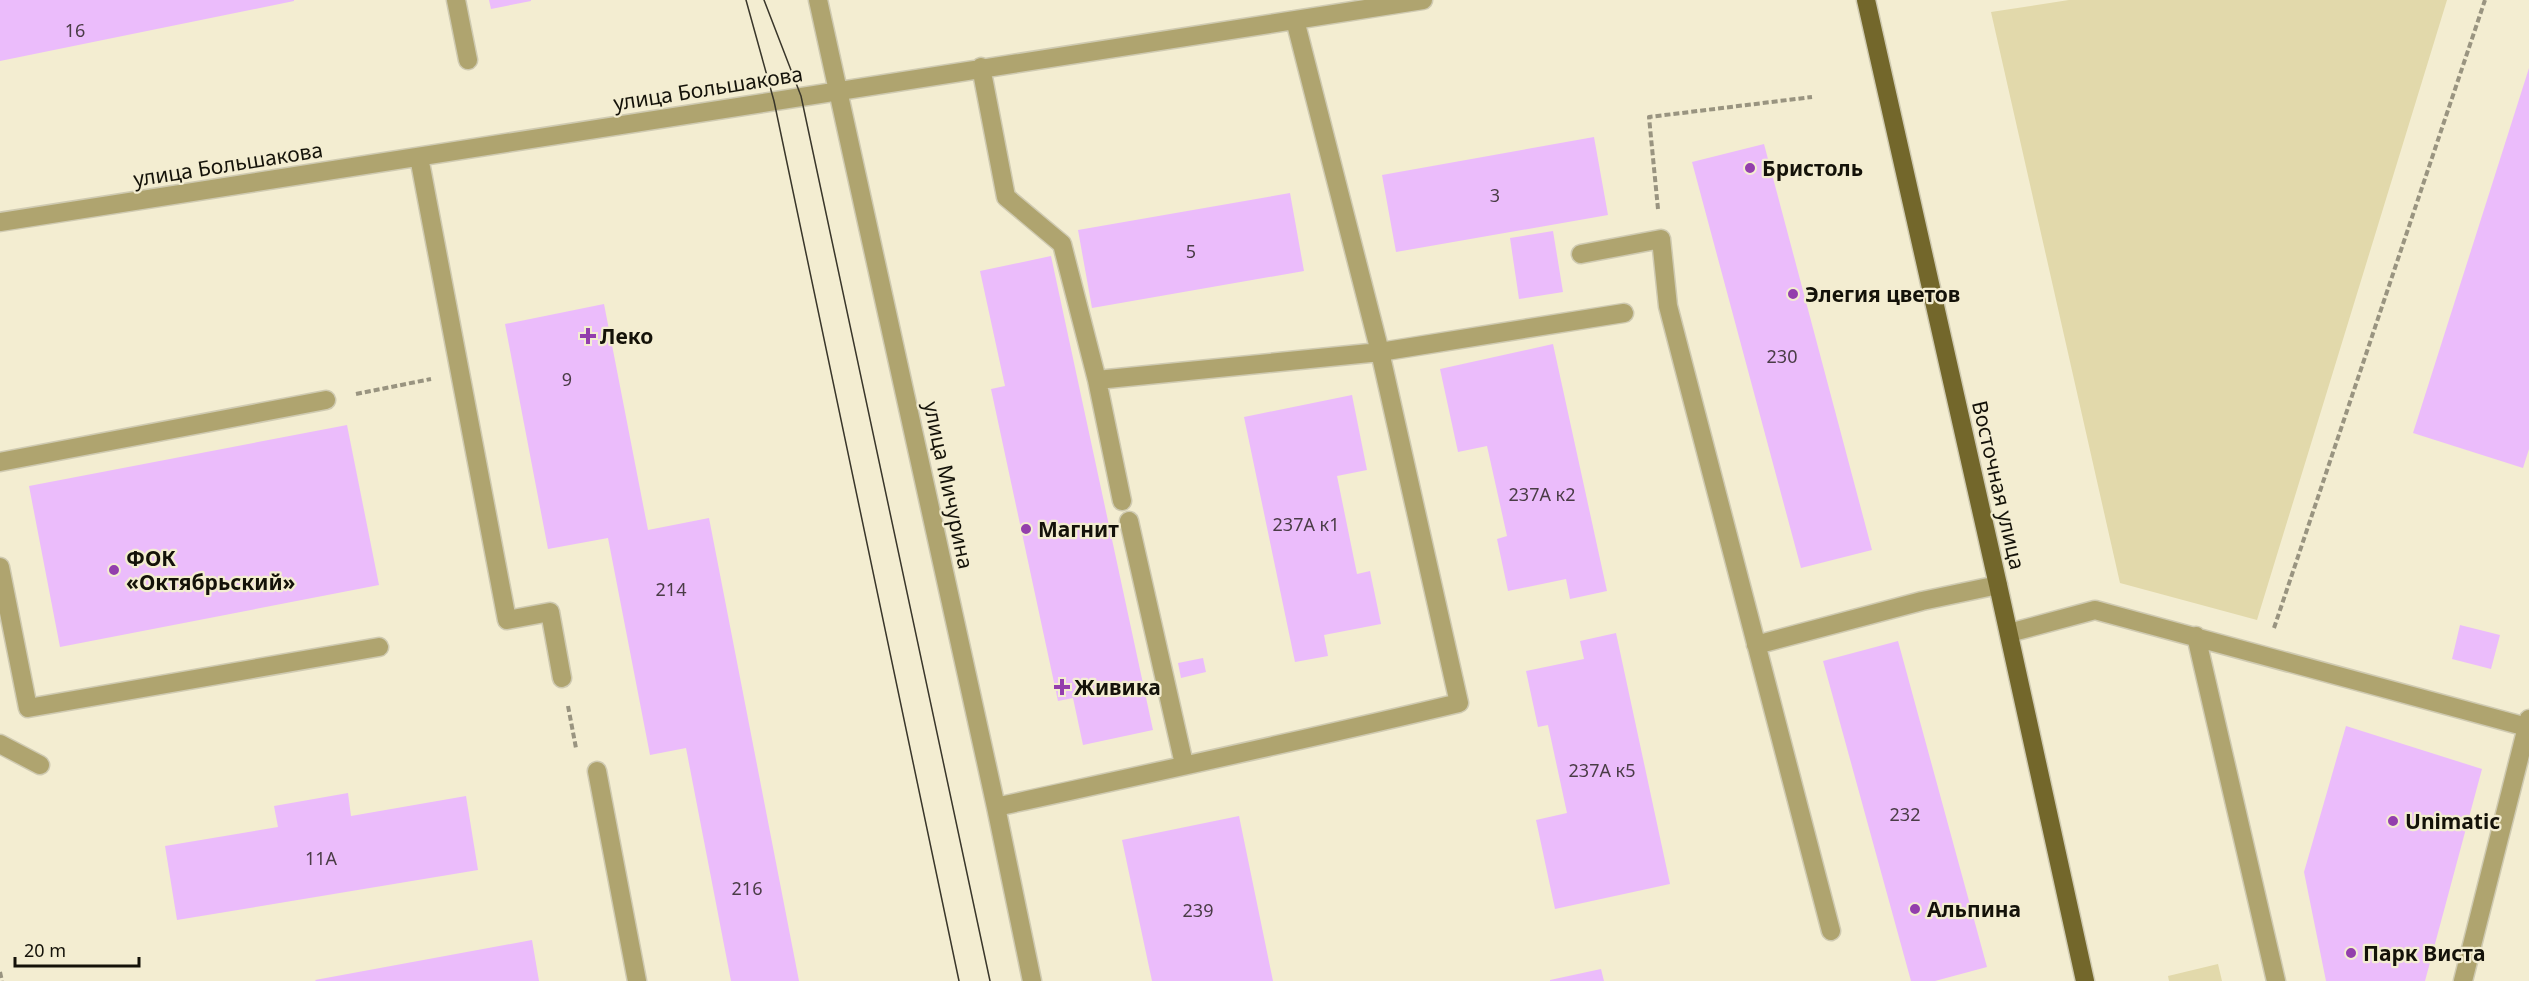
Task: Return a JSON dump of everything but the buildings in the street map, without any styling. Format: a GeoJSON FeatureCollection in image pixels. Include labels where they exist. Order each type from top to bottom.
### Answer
{"type":"FeatureCollection","features":[{"type":"Feature","properties":{"kind":"main road","name":"Восточная улица"},"geometry":{"type":"LineString","coordinates":[[1866,0],[2085,981]]}},
{"type":"Feature","properties":{"kind":"street"},"geometry":{"type":"LineString","coordinates":[[456,0],[468,60]]}},
{"type":"Feature","properties":{"kind":"street","name":"улица Мичурина"},"geometry":{"type":"LineString","coordinates":[[818,0],[996,807],[1032,981]]}},
{"type":"Feature","properties":{"kind":"street","name":"улица Большакова"},"geometry":{"type":"LineString","coordinates":[[0,222],[981,67],[1422,0]]}},
{"type":"Feature","properties":{"kind":"street"},"geometry":{"type":"LineString","coordinates":[[996,807],[1184,764],[1274,748],[1459,703],[1380,352],[1295,20]]}},
{"type":"Feature","properties":{"kind":"street"},"geometry":{"type":"LineString","coordinates":[[981,67],[1006,197],[1062,244],[1097,380],[1122,501]]}},
{"type":"Feature","properties":{"kind":"street"},"geometry":{"type":"LineString","coordinates":[[419,157],[507,620],[550,612],[562,678]]}},
{"type":"Feature","properties":{"kind":"street"},"geometry":{"type":"LineString","coordinates":[[1581,254],[1661,239],[1668,306],[1831,931]]}},
{"type":"Feature","properties":{"kind":"street"},"geometry":{"type":"LineString","coordinates":[[1097,380],[1380,352],[1624,313]]}},
{"type":"Feature","properties":{"kind":"street"},"geometry":{"type":"LineString","coordinates":[[0,462],[326,400]]}},
{"type":"Feature","properties":{"kind":"street"},"geometry":{"type":"LineString","coordinates":[[1129,521],[1184,764]]}},
{"type":"Feature","properties":{"kind":"street"},"geometry":{"type":"LineString","coordinates":[[0,567],[28,708],[379,646]]}},
{"type":"Feature","properties":{"kind":"street"},"geometry":{"type":"LineString","coordinates":[[1756,645],[1922,601],[1998,585]]}},
{"type":"Feature","properties":{"kind":"street"},"geometry":{"type":"LineString","coordinates":[[2009,633],[2095,610],[2528,723],[2463,981]]}},
{"type":"Feature","properties":{"kind":"street"},"geometry":{"type":"LineString","coordinates":[[2196,636],[2276,981]]}},
{"type":"Feature","properties":{"kind":"street"},"geometry":{"type":"LineString","coordinates":[[0,744],[40,765]]}},
{"type":"Feature","properties":{"kind":"street"},"geometry":{"type":"LineString","coordinates":[[597,771],[637,981]]}},
{"type":"Feature","properties":{"kind":"path"},"geometry":{"type":"LineString","coordinates":[[2264,655],[2485,0]]}},
{"type":"Feature","properties":{"kind":"path"},"geometry":{"type":"LineString","coordinates":[[1661,239],[1649,117],[1812,97]]}},
{"type":"Feature","properties":{"kind":"path"},"geometry":{"type":"LineString","coordinates":[[387,388],[460,374]]}},
{"type":"Feature","properties":{"kind":"path"},"geometry":{"type":"LineString","coordinates":[[562,678],[577,753]]}},
{"type":"Feature","properties":{"kind":"path"},"geometry":{"type":"LineString","coordinates":[[0,972],[2,981]]}},
{"type":"Feature","properties":{"kind":"shaded area"},"geometry":{"type":"Polygon","coordinates":[[[2069,0],[2447,0],[2257,620],[2120,583],[1991,12],[2069,0]]]}},
{"type":"Feature","properties":{"kind":"shaded area"},"geometry":{"type":"Polygon","coordinates":[[[2218,964],[2222,981],[2169,981],[2168,976],[2218,964]]]}},
{"type":"Feature","properties":{"kind":"tram line"},"geometry":{"type":"LineString","coordinates":[[746,0],[774,101],[959,981]]}},
{"type":"Feature","properties":{"kind":"tram line"},"geometry":{"type":"LineString","coordinates":[[764,0],[801,96],[990,981]]}},
{"type":"Feature","properties":{"kind":"place","name":"Бристоль"},"geometry":{"type":"Point","coordinates":[1750,168]}},
{"type":"Feature","properties":{"kind":"place","name":"Элегия цветов"},"geometry":{"type":"Point","coordinates":[1793,294]}},
{"type":"Feature","properties":{"kind":"place","name":"Леко"},"geometry":{"type":"Point","coordinates":[588,336]}},
{"type":"Feature","properties":{"kind":"place","name":"Магнит"},"geometry":{"type":"Point","coordinates":[1026,529]}},
{"type":"Feature","properties":{"kind":"place","name":"ФОК «Октябрьский»"},"geometry":{"type":"Point","coordinates":[114,570]}},
{"type":"Feature","properties":{"kind":"place","name":"Живика"},"geometry":{"type":"Point","coordinates":[1062,687]}},
{"type":"Feature","properties":{"kind":"place","name":"Unimatic"},"geometry":{"type":"Point","coordinates":[2393,821]}},
{"type":"Feature","properties":{"kind":"place","name":"Альпина"},"geometry":{"type":"Point","coordinates":[1915,909]}},
{"type":"Feature","properties":{"kind":"place","name":"Парк Виста"},"geometry":{"type":"Point","coordinates":[2351,953]}}]}
